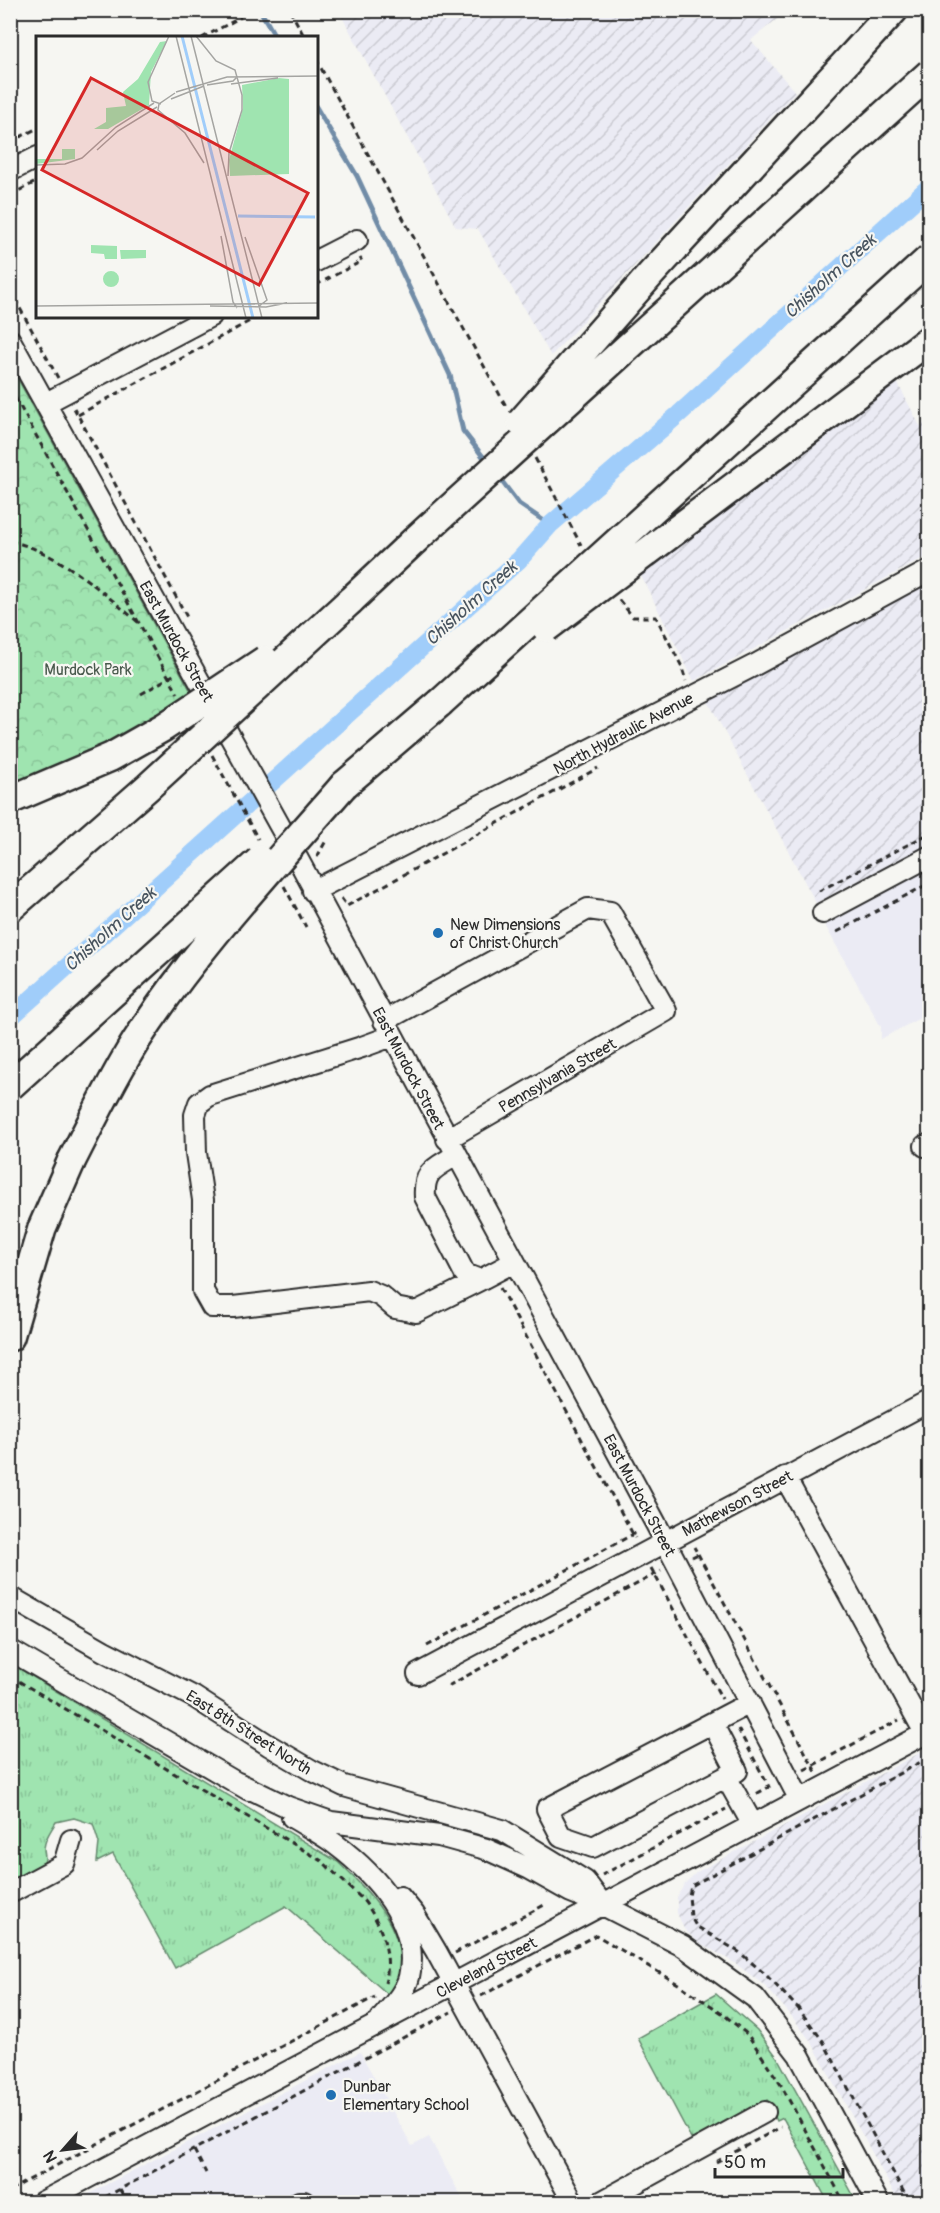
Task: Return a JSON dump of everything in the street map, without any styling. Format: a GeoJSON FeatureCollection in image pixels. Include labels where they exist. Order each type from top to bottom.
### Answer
{"type":"FeatureCollection","features":[{"type":"Feature","properties":{"kind":"highway"},"geometry":{"type":"LineString","coordinates":[[414,541],[637,289],[894,10]]}},
{"type":"Feature","properties":{"kind":"highway"},"geometry":{"type":"LineString","coordinates":[[10,908],[148,787],[414,541],[930,73]]}},
{"type":"Feature","properties":{"kind":"highway"},"geometry":{"type":"LineString","coordinates":[[10,1086],[344,784],[440,703],[930,258]]}},
{"type":"Feature","properties":{"kind":"highway"},"geometry":{"type":"LineString","coordinates":[[440,703],[569,611],[930,339]]}},
{"type":"Feature","properties":{"kind":"highway"},"geometry":{"type":"LineString","coordinates":[[10,800],[111,757],[164,727],[225,688],[350,601]]}},
{"type":"Feature","properties":{"kind":"highway"},"geometry":{"type":"LineString","coordinates":[[10,1337],[42,1228],[71,1162],[136,1042],[206,944],[344,784]]}},
{"type":"Feature","properties":{"kind":"street"},"geometry":{"type":"LineString","coordinates":[[10,171],[36,158]]}},
{"type":"Feature","properties":{"kind":"street"},"geometry":{"type":"LineString","coordinates":[[318,260],[357,240]]}},
{"type":"Feature","properties":{"kind":"street"},"geometry":{"type":"LineString","coordinates":[[46,404],[207,318]]}},
{"type":"Feature","properties":{"kind":"street","name":"East Murdock Street"},"geometry":{"type":"LineString","coordinates":[[10,340],[287,839],[665,1541],[800,1800]]}},
{"type":"Feature","properties":{"kind":"street","name":"North Hydraulic Avenue"},"geometry":{"type":"LineString","coordinates":[[314,891],[579,757],[930,570]]}},
{"type":"Feature","properties":{"kind":"street"},"geometry":{"type":"LineString","coordinates":[[823,913],[930,855]]}},
{"type":"Feature","properties":{"kind":"street","name":"Pennsylvania Street"},"geometry":{"type":"LineString","coordinates":[[388,1028],[588,909],[610,912],[666,1011],[452,1147],[428,1173],[424,1185],[425,1197],[479,1276]]}},
{"type":"Feature","properties":{"kind":"street"},"geometry":{"type":"LineString","coordinates":[[388,1028],[362,1047],[210,1095],[199,1102],[195,1115],[196,1153],[203,1200],[203,1291],[212,1307],[233,1307],[369,1291],[381,1296],[395,1308],[416,1312],[479,1276],[514,1262]]}},
{"type":"Feature","properties":{"kind":"street","name":"Mathewson Street"},"geometry":{"type":"LineString","coordinates":[[418,1674],[930,1401]]}},
{"type":"Feature","properties":{"kind":"street"},"geometry":{"type":"LineString","coordinates":[[785,1477],[914,1713],[927,1732]]}},
{"type":"Feature","properties":{"kind":"street","name":"East 8th Street North"},"geometry":{"type":"LineString","coordinates":[[10,1597],[104,1651],[194,1697],[270,1746],[335,1782],[378,1797],[502,1830],[585,1881],[603,1905]]}},
{"type":"Feature","properties":{"kind":"street"},"geometry":{"type":"LineString","coordinates":[[10,1650],[238,1783],[335,1844],[369,1875],[393,1904],[407,1930],[411,1953],[409,1979],[376,2026]]}},
{"type":"Feature","properties":{"kind":"street"},"geometry":{"type":"LineString","coordinates":[[721,1718],[737,1771],[593,1847],[561,1836],[547,1809],[721,1718],[750,1703]]}},
{"type":"Feature","properties":{"kind":"street","name":"Cleveland Street"},"geometry":{"type":"LineString","coordinates":[[42,2202],[927,1732]]}},
{"type":"Feature","properties":{"kind":"street"},"geometry":{"type":"LineString","coordinates":[[726,1777],[753,1825]]}},
{"type":"Feature","properties":{"kind":"street"},"geometry":{"type":"LineString","coordinates":[[238,1783],[288,1807],[331,1822],[439,1836],[486,1849],[683,1946],[755,1998],[799,2055],[878,2202]]}},
{"type":"Feature","properties":{"kind":"street"},"geometry":{"type":"LineString","coordinates":[[10,1893],[64,1864],[71,1840]]}},
{"type":"Feature","properties":{"kind":"street"},"geometry":{"type":"LineString","coordinates":[[335,1844],[351,1849],[368,1860],[414,1914],[573,2202]]}},
{"type":"Feature","properties":{"kind":"street"},"geometry":{"type":"LineString","coordinates":[[602,2202],[765,2112]]}},
{"type":"Feature","properties":{"kind":"street"},"geometry":{"type":"LineString","coordinates":[[299,2202],[304,2202]]}},
{"type":"Feature","properties":{"kind":"path"},"geometry":{"type":"LineString","coordinates":[[290,10],[304,36]]}},
{"type":"Feature","properties":{"kind":"path"},"geometry":{"type":"LineString","coordinates":[[206,36],[241,16]]}},
{"type":"Feature","properties":{"kind":"path"},"geometry":{"type":"LineString","coordinates":[[318,62],[510,412]]}},
{"type":"Feature","properties":{"kind":"path"},"geometry":{"type":"LineString","coordinates":[[10,142],[36,129]]}},
{"type":"Feature","properties":{"kind":"path"},"geometry":{"type":"LineString","coordinates":[[10,195],[36,182]]}},
{"type":"Feature","properties":{"kind":"path"},"geometry":{"type":"LineString","coordinates":[[10,290],[190,623]]}},
{"type":"Feature","properties":{"kind":"path"},"geometry":{"type":"LineString","coordinates":[[78,415],[255,318]]}},
{"type":"Feature","properties":{"kind":"path"},"geometry":{"type":"LineString","coordinates":[[10,388],[183,702]]}},
{"type":"Feature","properties":{"kind":"path"},"geometry":{"type":"LineString","coordinates":[[532,454],[583,548]]}},
{"type":"Feature","properties":{"kind":"path"},"geometry":{"type":"LineString","coordinates":[[10,540],[51,556],[97,588],[139,623]]}},
{"type":"Feature","properties":{"kind":"path"},"geometry":{"type":"LineString","coordinates":[[614,593],[633,617],[656,617],[695,695]]}},
{"type":"Feature","properties":{"kind":"path"},"geometry":{"type":"LineString","coordinates":[[141,694],[180,672]]}},
{"type":"Feature","properties":{"kind":"path"},"geometry":{"type":"LineString","coordinates":[[346,906],[604,765]]}},
{"type":"Feature","properties":{"kind":"path"},"geometry":{"type":"LineString","coordinates":[[224,777],[260,843]]}},
{"type":"Feature","properties":{"kind":"path"},"geometry":{"type":"LineString","coordinates":[[819,891],[930,833]]}},
{"type":"Feature","properties":{"kind":"path"},"geometry":{"type":"LineString","coordinates":[[837,932],[930,883]]}},
{"type":"Feature","properties":{"kind":"path"},"geometry":{"type":"LineString","coordinates":[[479,1276],[633,1534],[721,1718],[769,1786],[601,1876]]}},
{"type":"Feature","properties":{"kind":"path"},"geometry":{"type":"LineString","coordinates":[[427,1646],[633,1534]]}},
{"type":"Feature","properties":{"kind":"path"},"geometry":{"type":"LineString","coordinates":[[698,1554],[824,1787]]}},
{"type":"Feature","properties":{"kind":"path"},"geometry":{"type":"LineString","coordinates":[[10,1676],[322,1861],[363,1901],[381,1933],[389,1969],[384,1987]]}},
{"type":"Feature","properties":{"kind":"path"},"geometry":{"type":"LineString","coordinates":[[813,1766],[914,1713]]}},
{"type":"Feature","properties":{"kind":"path"},"geometry":{"type":"LineString","coordinates":[[909,2202],[823,2041],[798,2008],[765,1974],[739,1952],[696,1926],[691,1917],[689,1896],[691,1886],[930,1757]]}},
{"type":"Feature","properties":{"kind":"path"},"geometry":{"type":"LineString","coordinates":[[441,1961],[546,1904]]}},
{"type":"Feature","properties":{"kind":"path"},"geometry":{"type":"LineString","coordinates":[[96,2202],[596,1935],[680,1985],[722,2013],[748,2036],[781,2085],[844,2202]]}},
{"type":"Feature","properties":{"kind":"path"},"geometry":{"type":"LineString","coordinates":[[17,2202],[10,2190],[358,2008],[382,1993]]}},
{"type":"Feature","properties":{"kind":"path"},"geometry":{"type":"LineString","coordinates":[[194,2150],[206,2173]]}},
{"type":"Feature","properties":{"kind":"path"},"geometry":{"type":"LineString","coordinates":[[120,2190],[127,2202]]}},
{"type":"Feature","properties":{"kind":"shaded area"},"geometry":{"type":"Polygon","coordinates":[[[339,11],[787,11],[751,40],[795,92],[551,356],[478,229],[456,227],[339,11]]]}},
{"type":"Feature","properties":{"kind":"shaded area"},"geometry":{"type":"Polygon","coordinates":[[[895,378],[920,426],[929,421],[929,555],[694,681],[640,574],[895,378]]]}},
{"type":"Feature","properties":{"kind":"shaded area"},"geometry":{"type":"Polygon","coordinates":[[[929,582],[929,843],[816,903],[708,701],[929,582]]]}},
{"type":"Feature","properties":{"kind":"shaded area"},"geometry":{"type":"Polygon","coordinates":[[[929,869],[929,1013],[881,1039],[881,1027],[825,925],[929,869]]]}},
{"type":"Feature","properties":{"kind":"shaded area"},"geometry":{"type":"Polygon","coordinates":[[[929,1748],[929,2202],[899,2202],[812,2043],[765,1986],[735,1963],[698,1942],[684,1929],[677,1913],[677,1897],[685,1883],[697,1872],[929,1748]]]}},
{"type":"Feature","properties":{"kind":"shaded area","name":"Dunbar Elementary School"},"geometry":{"type":"Polygon","coordinates":[[[360,2052],[412,2146],[429,2137],[464,2202],[73,2202],[360,2052]]]}},
{"type":"Feature","properties":{"kind":"green space","name":"Murdock Park"},"geometry":{"type":"Polygon","coordinates":[[[10,365],[193,695],[145,727],[10,788],[10,365]]]}},
{"type":"Feature","properties":{"kind":"green space"},"geometry":{"type":"Polygon","coordinates":[[[10,1663],[338,1862],[383,1911],[397,1941],[400,1974],[390,1996],[286,1906],[175,1968],[113,1854],[97,1862],[99,1843],[93,1824],[74,1818],[56,1822],[45,1843],[43,1865],[11,1883],[10,1663]]]}},
{"type":"Feature","properties":{"kind":"green space"},"geometry":{"type":"Polygon","coordinates":[[[716,1994],[757,2030],[777,2057],[857,2202],[828,2202],[783,2118],[777,2121],[767,2100],[692,2140],[638,2038],[716,1994]]]}},
{"type":"Feature","properties":{"kind":"waterway"},"geometry":{"type":"LineString","coordinates":[[260,10],[275,36]]}},
{"type":"Feature","properties":{"kind":"waterway"},"geometry":{"type":"LineString","coordinates":[[318,110],[357,176],[450,375],[463,431],[488,463]]}},
{"type":"Feature","properties":{"kind":"waterway","name":"Chisholm Creek"},"geometry":{"type":"LineString","coordinates":[[10,1018],[519,560],[550,525],[679,414],[930,186]]}},
{"type":"Feature","properties":{"kind":"waterway"},"geometry":{"type":"LineString","coordinates":[[497,475],[519,504],[550,525]]}},
{"type":"Feature","properties":{"kind":"place","name":"New Dimensions of Christ Church"},"geometry":{"type":"Point","coordinates":[438,933]}},
{"type":"Feature","properties":{"kind":"place","name":"Dunbar Elementary School"},"geometry":{"type":"Point","coordinates":[331,2095]}}]}
